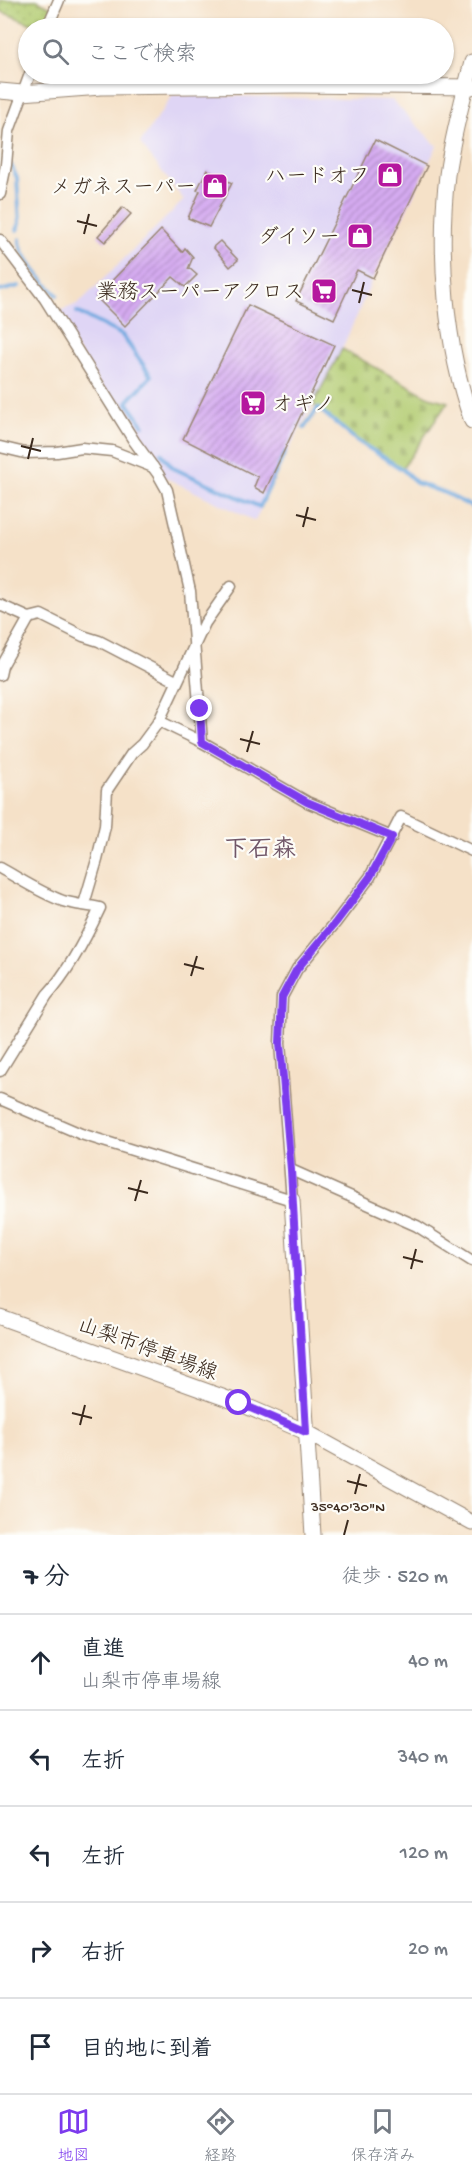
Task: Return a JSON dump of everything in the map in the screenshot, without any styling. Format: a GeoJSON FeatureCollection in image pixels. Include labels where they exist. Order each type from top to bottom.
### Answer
{"type":"FeatureCollection","features":[{"type":"Feature","properties":{"kind":"street"},"geometry":{"type":"LineString","coordinates":[[51,18],[59,0]]}},
{"type":"Feature","properties":{"kind":"street"},"geometry":{"type":"LineString","coordinates":[[472,62],[469,87],[447,173],[443,219],[445,291],[455,356],[472,421]]}},
{"type":"Feature","properties":{"kind":"street"},"geometry":{"type":"LineString","coordinates":[[0,194],[6,165],[9,131],[26,84]]}},
{"type":"Feature","properties":{"kind":"street"},"geometry":{"type":"LineString","coordinates":[[0,91],[22,93],[101,87],[296,85],[469,87]]}},
{"type":"Feature","properties":{"kind":"street"},"geometry":{"type":"LineString","coordinates":[[0,240],[45,298],[128,432],[167,490],[190,591],[202,742]]}},
{"type":"Feature","properties":{"kind":"street"},"geometry":{"type":"LineString","coordinates":[[0,447],[25,453],[57,452],[82,448],[102,450],[123,454],[153,467]]}},
{"type":"Feature","properties":{"kind":"street"},"geometry":{"type":"LineString","coordinates":[[84,904],[105,826],[107,790],[159,721],[205,623],[231,586]]}},
{"type":"Feature","properties":{"kind":"street"},"geometry":{"type":"LineString","coordinates":[[0,605],[29,618],[40,615],[83,636],[99,641],[177,681]]}},
{"type":"Feature","properties":{"kind":"street"},"geometry":{"type":"LineString","coordinates":[[0,675],[2,666],[29,618]]}},
{"type":"Feature","properties":{"kind":"street"},"geometry":{"type":"LineString","coordinates":[[159,721],[202,742],[307,802],[392,837]]}},
{"type":"Feature","properties":{"kind":"street"},"geometry":{"type":"LineString","coordinates":[[313,1535],[291,1170],[280,1043],[282,997],[297,969],[370,877],[401,816],[472,851]]}},
{"type":"Feature","properties":{"kind":"street"},"geometry":{"type":"LineString","coordinates":[[0,868],[60,900],[100,909],[56,986],[47,995],[0,1071]]}},
{"type":"Feature","properties":{"kind":"street"},"geometry":{"type":"LineString","coordinates":[[0,1100],[81,1134],[292,1200]]}},
{"type":"Feature","properties":{"kind":"street"},"geometry":{"type":"LineString","coordinates":[[291,1170],[417,1226],[472,1261]]}},
{"type":"Feature","properties":{"kind":"street","name":"山梨市停車場線"},"geometry":{"type":"LineString","coordinates":[[0,1317],[219,1395],[306,1432],[472,1522]]}},
{"type":"Feature","properties":{"kind":"shaded area"},"geometry":{"type":"Polygon","coordinates":[[[173,95],[392,100],[437,146],[373,278],[342,349],[290,447],[255,521],[158,474],[54,314],[79,303],[184,200],[140,143],[173,95]]]}},
{"type":"Feature","properties":{"kind":"green space"},"geometry":{"type":"Polygon","coordinates":[[[0,0],[37,0],[55,9],[49,18],[18,18],[0,11],[0,0]]]}},
{"type":"Feature","properties":{"kind":"green space"},"geometry":{"type":"Polygon","coordinates":[[[342,349],[429,397],[448,402],[402,469],[356,440],[313,404],[342,349]]]}},
{"type":"Feature","properties":{"kind":"building"},"geometry":{"type":"Polygon","coordinates":[[[375,140],[427,166],[373,278],[357,270],[334,319],[296,301],[375,140]]]}},
{"type":"Feature","properties":{"kind":"building"},"geometry":{"type":"Polygon","coordinates":[[[207,170],[232,183],[209,227],[188,218],[200,191],[197,190],[207,170]]]}},
{"type":"Feature","properties":{"kind":"building"},"geometry":{"type":"Polygon","coordinates":[[[123,207],[131,214],[105,242],[98,236],[123,207]]]}},
{"type":"Feature","properties":{"kind":"building"},"geometry":{"type":"Polygon","coordinates":[[[161,230],[182,252],[185,248],[193,257],[188,269],[197,275],[185,287],[173,277],[125,326],[96,297],[161,230]]]}},
{"type":"Feature","properties":{"kind":"building"},"geometry":{"type":"Polygon","coordinates":[[[220,241],[238,260],[230,267],[213,247],[220,241]]]}},
{"type":"Feature","properties":{"kind":"building","name":"オギノ"},"geometry":{"type":"Polygon","coordinates":[[[248,305],[334,345],[264,493],[254,487],[258,477],[183,439],[248,305]]]}},
{"type":"Feature","properties":{"kind":"waterway"},"geometry":{"type":"LineString","coordinates":[[11,165],[17,178],[20,223],[17,230]]}},
{"type":"Feature","properties":{"kind":"waterway"},"geometry":{"type":"LineString","coordinates":[[20,239],[28,261],[57,295]]}},
{"type":"Feature","properties":{"kind":"waterway"},"geometry":{"type":"LineString","coordinates":[[0,291],[19,286]]}},
{"type":"Feature","properties":{"kind":"waterway"},"geometry":{"type":"LineString","coordinates":[[77,312],[122,335],[151,376],[127,402],[143,425]]}},
{"type":"Feature","properties":{"kind":"waterway"},"geometry":{"type":"LineString","coordinates":[[304,428],[318,408],[356,440],[402,469],[417,483],[445,493],[472,507]]}},
{"type":"Feature","properties":{"kind":"waterway"},"geometry":{"type":"LineString","coordinates":[[161,453],[173,468],[260,507],[285,452]]}},
{"type":"Feature","properties":{"kind":"place","name":"ハードオフ"},"geometry":{"type":"Point","coordinates":[390,175]}},
{"type":"Feature","properties":{"kind":"place","name":"メガネスーパー"},"geometry":{"type":"Point","coordinates":[215,186]}},
{"type":"Feature","properties":{"kind":"place","name":"ダイソー"},"geometry":{"type":"Point","coordinates":[360,236]}},
{"type":"Feature","properties":{"kind":"place","name":"業務スーパーアクロス"},"geometry":{"type":"Point","coordinates":[324,291]}},
{"type":"Feature","properties":{"kind":"place","name":"オギノ"},"geometry":{"type":"Point","coordinates":[253,403]}},
{"type":"Feature","properties":{"kind":"district","name":"下石森"},"geometry":{"type":"Point","coordinates":[260,848]}},
{"type":"Feature","properties":{"kind":"route"},"geometry":{"type":"LineString","coordinates":[[200,709],[202,742],[307,802],[392,837],[370,877],[297,969],[282,997],[280,1043],[291,1170],[306,1432],[239,1403]]}}]}
